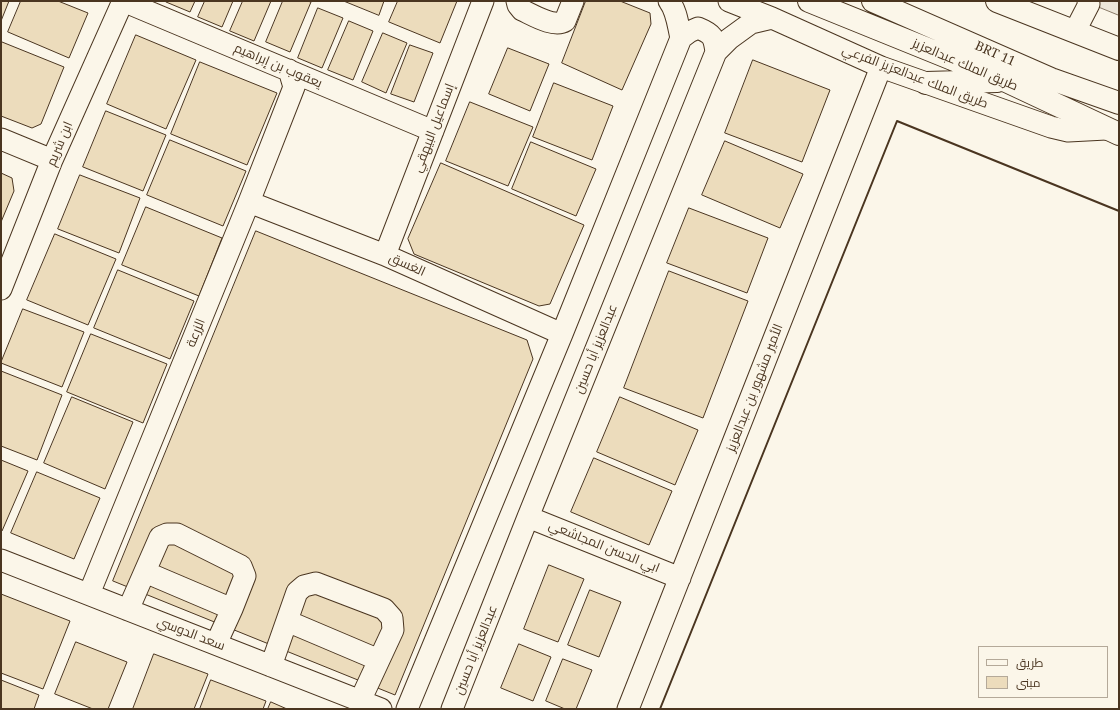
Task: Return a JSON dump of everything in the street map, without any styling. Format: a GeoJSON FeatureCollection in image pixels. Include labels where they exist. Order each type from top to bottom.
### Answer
{"type":"FeatureCollection","features":[{"type":"Feature","properties":{"kind":"main road","name":"طريق الملك عبدالعزيز"},"geometry":{"type":"LineString","coordinates":[[809,1],[1004,80],[1113,131]]}},
{"type":"Feature","properties":{"kind":"main road","name":"BRT 11"},"geometry":{"type":"LineString","coordinates":[[873,1],[1051,79],[1119,103]]}},
{"type":"Feature","properties":{"kind":"main road"},"geometry":{"type":"LineString","coordinates":[[997,1],[1119,49]]}},
{"type":"Feature","properties":{"kind":"main road"},"geometry":{"type":"LineString","coordinates":[[926,83],[1051,79]]}},
{"type":"Feature","properties":{"kind":"street","name":"يعقوب بن إبراهيم"},"geometry":{"type":"LineString","coordinates":[[123,1],[433,131]]}},
{"type":"Feature","properties":{"kind":"street","name":"ابن شريم"},"geometry":{"type":"LineString","coordinates":[[1,289],[52,160],[123,1]]}},
{"type":"Feature","properties":{"kind":"street","name":"إسماعيل البيهقي"},"geometry":{"type":"LineString","coordinates":[[385,255],[483,1]]}},
{"type":"Feature","properties":{"kind":"street"},"geometry":{"type":"LineString","coordinates":[[517,1],[522,10],[554,24],[561,24],[565,21],[573,1]]}},
{"type":"Feature","properties":{"kind":"street"},"geometry":{"type":"LineString","coordinates":[[407,709],[562,334],[680,38],[678,22],[669,1]]}},
{"type":"Feature","properties":{"kind":"street","name":"طريق الملك عبدالعزيز الفرعي"},"geometry":{"type":"LineString","coordinates":[[729,1],[772,18],[881,67],[1051,127],[1068,131],[1113,131]]}},
{"type":"Feature","properties":{"kind":"street"},"geometry":{"type":"LineString","coordinates":[[1074,31],[1088,4],[1088,1]]}},
{"type":"Feature","properties":{"kind":"street","name":"عبدالعزيز أبا حسين"},"geometry":{"type":"LineString","coordinates":[[452,709],[716,52],[729,39],[751,23],[772,18]]}},
{"type":"Feature","properties":{"kind":"street"},"geometry":{"type":"LineString","coordinates":[[680,38],[698,28],[708,32],[714,40],[716,52]]}},
{"type":"Feature","properties":{"kind":"street","name":"الأمير مشهور بن عبدالعزيز"},"geometry":{"type":"LineString","coordinates":[[628,709],[881,67]]}},
{"type":"Feature","properties":{"kind":"street","name":"الزرعة"},"geometry":{"type":"LineString","coordinates":[[89,594],[249,202],[294,87],[289,70]]}},
{"type":"Feature","properties":{"kind":"street"},"geometry":{"type":"LineString","coordinates":[[1,139],[52,160]]}},
{"type":"Feature","properties":{"kind":"street","name":"الغسق"},"geometry":{"type":"LineString","coordinates":[[249,202],[385,255],[562,334]]}},
{"type":"Feature","properties":{"kind":"street","name":"ابي الحسن المجاشعي"},"geometry":{"type":"LineString","coordinates":[[528,517],[680,578]]}},
{"type":"Feature","properties":{"kind":"street"},"geometry":{"type":"LineString","coordinates":[[128,610],[160,537],[167,534],[177,534],[241,566],[245,576],[216,644]]}},
{"type":"Feature","properties":{"kind":"street","name":"سعد الدوسي"},"geometry":{"type":"LineString","coordinates":[[1,560],[381,709]]}},
{"type":"Feature","properties":{"kind":"street"},"geometry":{"type":"LineString","coordinates":[[145,572],[232,609]]}},
{"type":"Feature","properties":{"kind":"street"},"geometry":{"type":"LineString","coordinates":[[271,666],[297,592],[304,586],[316,583],[384,610],[392,618],[393,630],[360,701]]}},
{"type":"Feature","properties":{"kind":"street"},"geometry":{"type":"LineString","coordinates":[[287,621],[379,660]]}},
{"type":"Feature","properties":{"kind":"shaded area"},"geometry":{"type":"Polygon","coordinates":[[[1084,1],[1119,1],[1119,15],[1084,1]]]}},
{"type":"Feature","properties":{"kind":"building"},"geometry":{"type":"Polygon","coordinates":[[[1,1],[9,1],[1,21],[1,1]]]}},
{"type":"Feature","properties":{"kind":"building"},"geometry":{"type":"Polygon","coordinates":[[[21,1],[58,1],[88,13],[69,58],[8,32],[21,1]]]}},
{"type":"Feature","properties":{"kind":"building"},"geometry":{"type":"Polygon","coordinates":[[[166,1],[195,1],[190,12],[166,1]]]}},
{"type":"Feature","properties":{"kind":"building"},"geometry":{"type":"Polygon","coordinates":[[[205,1],[233,1],[222,27],[198,17],[205,1]]]}},
{"type":"Feature","properties":{"kind":"building"},"geometry":{"type":"Polygon","coordinates":[[[243,1],[271,1],[254,41],[230,31],[243,1]]]}},
{"type":"Feature","properties":{"kind":"building"},"geometry":{"type":"Polygon","coordinates":[[[283,1],[311,2],[290,52],[266,42],[283,1]]]}},
{"type":"Feature","properties":{"kind":"building"},"geometry":{"type":"Polygon","coordinates":[[[344,1],[384,1],[379,15],[344,1]]]}},
{"type":"Feature","properties":{"kind":"building"},"geometry":{"type":"Polygon","coordinates":[[[398,1],[457,1],[440,43],[389,22],[398,1]]]}},
{"type":"Feature","properties":{"kind":"building"},"geometry":{"type":"Polygon","coordinates":[[[586,1],[620,1],[650,13],[651,24],[622,90],[562,63],[586,1]]]}},
{"type":"Feature","properties":{"kind":"building"},"geometry":{"type":"Polygon","coordinates":[[[318,8],[343,18],[322,68],[298,58],[318,8]]]}},
{"type":"Feature","properties":{"kind":"building"},"geometry":{"type":"Polygon","coordinates":[[[349,21],[373,31],[353,80],[328,70],[349,21]]]}},
{"type":"Feature","properties":{"kind":"building"},"geometry":{"type":"Polygon","coordinates":[[[383,33],[407,43],[386,93],[362,82],[383,33]]]}},
{"type":"Feature","properties":{"kind":"building"},"geometry":{"type":"Polygon","coordinates":[[[136,35],[196,60],[166,129],[107,104],[136,35]]]}},
{"type":"Feature","properties":{"kind":"building"},"geometry":{"type":"Polygon","coordinates":[[[2,42],[64,67],[41,124],[32,128],[1,116],[2,42]]]}},
{"type":"Feature","properties":{"kind":"building"},"geometry":{"type":"Polygon","coordinates":[[[410,45],[433,53],[414,102],[391,94],[410,45]]]}},
{"type":"Feature","properties":{"kind":"building"},"geometry":{"type":"Polygon","coordinates":[[[508,48],[549,64],[530,111],[489,94],[508,48]]]}},
{"type":"Feature","properties":{"kind":"building"},"geometry":{"type":"Polygon","coordinates":[[[753,60],[830,90],[802,162],[725,133],[753,60]]]}},
{"type":"Feature","properties":{"kind":"building"},"geometry":{"type":"Polygon","coordinates":[[[200,62],[277,93],[247,165],[171,134],[200,62]]]}},
{"type":"Feature","properties":{"kind":"building"},"geometry":{"type":"Polygon","coordinates":[[[554,83],[613,106],[592,160],[533,137],[554,83]]]}},
{"type":"Feature","properties":{"kind":"building"},"geometry":{"type":"Polygon","coordinates":[[[470,102],[533,127],[508,186],[446,161],[470,102]]]}},
{"type":"Feature","properties":{"kind":"building"},"geometry":{"type":"Polygon","coordinates":[[[106,111],[166,135],[143,191],[83,167],[106,111]]]}},
{"type":"Feature","properties":{"kind":"building"},"geometry":{"type":"Polygon","coordinates":[[[170,140],[246,171],[223,226],[147,195],[170,140]]]}},
{"type":"Feature","properties":{"kind":"building"},"geometry":{"type":"Polygon","coordinates":[[[725,141],[803,174],[780,228],[702,195],[725,141]]]}},
{"type":"Feature","properties":{"kind":"building"},"geometry":{"type":"Polygon","coordinates":[[[531,142],[596,169],[576,216],[512,189],[531,142]]]}},
{"type":"Feature","properties":{"kind":"building"},"geometry":{"type":"Polygon","coordinates":[[[441,163],[584,225],[550,304],[539,306],[414,254],[408,239],[441,163]]]}},
{"type":"Feature","properties":{"kind":"building"},"geometry":{"type":"Polygon","coordinates":[[[1,173],[12,178],[14,191],[1,222],[1,173]]]}},
{"type":"Feature","properties":{"kind":"building"},"geometry":{"type":"Polygon","coordinates":[[[80,175],[140,198],[119,253],[58,229],[80,175]]]}},
{"type":"Feature","properties":{"kind":"building"},"geometry":{"type":"Polygon","coordinates":[[[146,207],[222,238],[199,296],[122,265],[146,207]]]}},
{"type":"Feature","properties":{"kind":"building"},"geometry":{"type":"Polygon","coordinates":[[[689,208],[768,238],[747,293],[667,263],[689,208]]]}},
{"type":"Feature","properties":{"kind":"building"},"geometry":{"type":"Polygon","coordinates":[[[256,231],[527,340],[533,359],[395,695],[113,581],[256,231]]]}},
{"type":"Feature","properties":{"kind":"building"},"geometry":{"type":"Polygon","coordinates":[[[55,234],[116,259],[88,325],[27,300],[55,234]]]}},
{"type":"Feature","properties":{"kind":"building"},"geometry":{"type":"Polygon","coordinates":[[[118,270],[194,301],[170,359],[94,328],[118,270]]]}},
{"type":"Feature","properties":{"kind":"building"},"geometry":{"type":"Polygon","coordinates":[[[669,271],[748,301],[703,418],[624,388],[669,271]]]}},
{"type":"Feature","properties":{"kind":"building"},"geometry":{"type":"Polygon","coordinates":[[[23,309],[84,332],[62,387],[1,363],[23,309]]]}},
{"type":"Feature","properties":{"kind":"building"},"geometry":{"type":"Polygon","coordinates":[[[91,334],[167,364],[143,423],[67,392],[91,334]]]}},
{"type":"Feature","properties":{"kind":"building"},"geometry":{"type":"Polygon","coordinates":[[[1,371],[62,395],[37,460],[1,446],[1,371]]]}},
{"type":"Feature","properties":{"kind":"building"},"geometry":{"type":"Polygon","coordinates":[[[72,397],[133,422],[105,489],[44,463],[72,397]]]}},
{"type":"Feature","properties":{"kind":"building"},"geometry":{"type":"Polygon","coordinates":[[[620,397],[698,430],[675,485],[597,452],[620,397]]]}},
{"type":"Feature","properties":{"kind":"building"},"geometry":{"type":"Polygon","coordinates":[[[594,458],[672,491],[649,545],[571,512],[594,458]]]}},
{"type":"Feature","properties":{"kind":"building"},"geometry":{"type":"Polygon","coordinates":[[[1,460],[28,471],[2,531],[1,531],[1,460]]]}},
{"type":"Feature","properties":{"kind":"building"},"geometry":{"type":"Polygon","coordinates":[[[37,472],[100,498],[74,559],[11,533],[37,472]]]}},
{"type":"Feature","properties":{"kind":"building"},"geometry":{"type":"Polygon","coordinates":[[[549,565],[584,579],[558,642],[524,629],[549,565]]]}},
{"type":"Feature","properties":{"kind":"building"},"geometry":{"type":"Polygon","coordinates":[[[590,590],[621,602],[599,657],[568,645],[590,590]]]}},
{"type":"Feature","properties":{"kind":"building"},"geometry":{"type":"Polygon","coordinates":[[[1,594],[70,621],[43,689],[1,673],[1,594]]]}},
{"type":"Feature","properties":{"kind":"building"},"geometry":{"type":"Polygon","coordinates":[[[76,642],[127,662],[108,709],[93,709],[55,694],[76,642]]]}},
{"type":"Feature","properties":{"kind":"building"},"geometry":{"type":"Polygon","coordinates":[[[519,644],[551,657],[533,701],[501,688],[519,644]]]}},
{"type":"Feature","properties":{"kind":"building"},"geometry":{"type":"Polygon","coordinates":[[[154,654],[208,674],[194,709],[133,709],[154,654]]]}},
{"type":"Feature","properties":{"kind":"building"},"geometry":{"type":"Polygon","coordinates":[[[563,659],[592,670],[576,709],[565,709],[546,701],[563,659]]]}},
{"type":"Feature","properties":{"kind":"building"},"geometry":{"type":"Polygon","coordinates":[[[1,680],[39,695],[34,709],[1,709],[1,680]]]}},
{"type":"Feature","properties":{"kind":"building"},"geometry":{"type":"Polygon","coordinates":[[[211,680],[266,701],[263,709],[200,709],[211,680]]]}},
{"type":"Feature","properties":{"kind":"building"},"geometry":{"type":"Polygon","coordinates":[[[271,702],[287,709],[268,709],[271,702]]]}},
{"type":"Feature","properties":{"kind":"wall"},"geometry":{"type":"LineString","coordinates":[[660,709],[897,121],[1119,211]]}}]}
